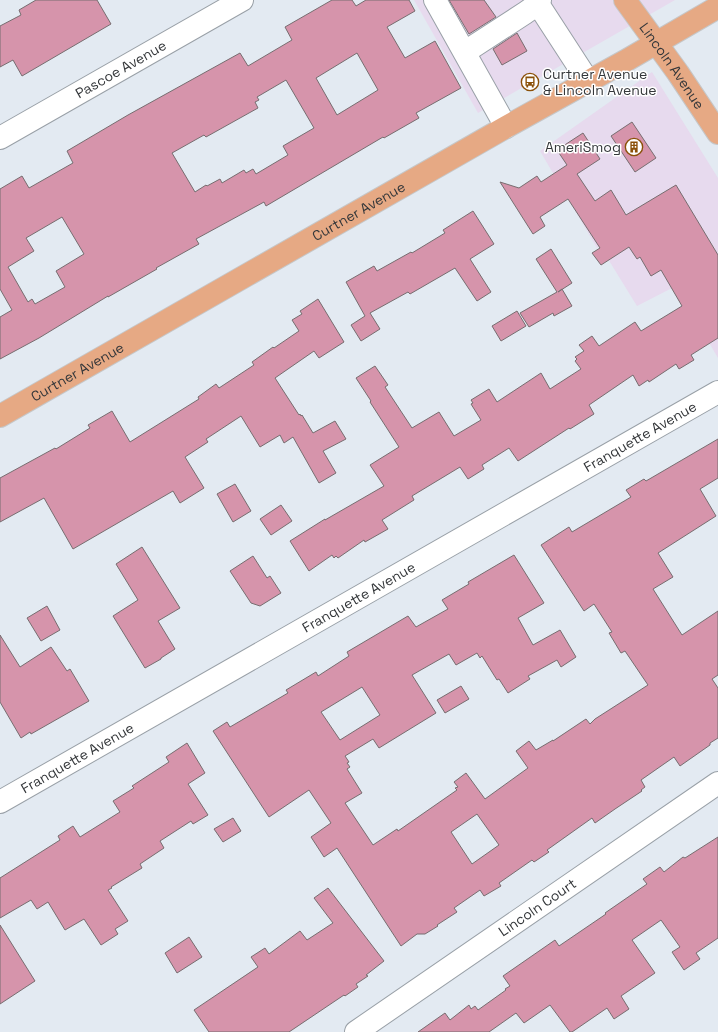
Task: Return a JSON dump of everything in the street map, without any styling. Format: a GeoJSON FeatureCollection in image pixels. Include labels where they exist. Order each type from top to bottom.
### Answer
{"type":"FeatureCollection","features":[{"type":"Feature","properties":{"kind":"main road","name":"Lincoln Avenue"},"geometry":{"type":"LineString","coordinates":[[625,0],[678,73],[718,133]]}},
{"type":"Feature","properties":{"kind":"main road","name":"Curtner Avenue"},"geometry":{"type":"LineString","coordinates":[[0,416],[718,7]]}},
{"type":"Feature","properties":{"kind":"street","name":"Pascoe Avenue"},"geometry":{"type":"LineString","coordinates":[[0,138],[242,0]]}},
{"type":"Feature","properties":{"kind":"street"},"geometry":{"type":"LineString","coordinates":[[435,0],[506,127]]}},
{"type":"Feature","properties":{"kind":"street"},"geometry":{"type":"LineString","coordinates":[[464,52],[525,13],[539,2],[588,81]]}},
{"type":"Feature","properties":{"kind":"street","name":"Franquette Avenue"},"geometry":{"type":"LineString","coordinates":[[0,802],[718,392]]}},
{"type":"Feature","properties":{"kind":"street","name":"Lincoln Court"},"geometry":{"type":"LineString","coordinates":[[356,1032],[718,783]]}},
{"type":"Feature","properties":{"kind":"shaded area"},"geometry":{"type":"Polygon","coordinates":[[[414,0],[675,0],[478,113],[414,0]]]}},
{"type":"Feature","properties":{"kind":"shaded area"},"geometry":{"type":"Polygon","coordinates":[[[652,72],[718,178],[718,358],[676,286],[637,306],[600,246],[597,248],[540,151],[652,72]]]}},
{"type":"Feature","properties":{"kind":"building"},"geometry":{"type":"Polygon","coordinates":[[[36,0],[97,0],[111,24],[22,76],[13,60],[0,67],[0,26],[21,15],[19,10],[36,0]]]}},
{"type":"Feature","properties":{"kind":"building"},"geometry":{"type":"Polygon","coordinates":[[[332,0],[352,0],[356,6],[366,0],[409,0],[415,11],[387,27],[405,58],[435,41],[461,88],[416,113],[419,118],[384,138],[383,137],[266,206],[264,202],[196,239],[199,244],[108,296],[39,338],[0,359],[0,317],[12,310],[0,289],[0,189],[22,176],[29,188],[73,163],[67,151],[128,115],[240,53],[248,66],[292,40],[285,27],[332,0]],[[357,53],[316,78],[337,115],[378,90],[357,53]],[[286,80],[257,97],[259,100],[255,102],[258,108],[206,137],[204,135],[172,153],[195,192],[220,179],[222,183],[244,170],[246,173],[253,169],[256,174],[288,155],[283,146],[314,128],[286,80]],[[62,217],[26,238],[34,251],[8,267],[28,302],[32,299],[35,304],[65,287],[56,271],[84,254],[62,217]]]}},
{"type":"Feature","properties":{"kind":"building"},"geometry":{"type":"Polygon","coordinates":[[[449,0],[484,0],[496,17],[469,34],[449,0]]]}},
{"type":"Feature","properties":{"kind":"building"},"geometry":{"type":"Polygon","coordinates":[[[517,33],[527,51],[502,65],[493,49],[517,33]]]}},
{"type":"Feature","properties":{"kind":"building","name":"AmeriSmog"},"geometry":{"type":"Polygon","coordinates":[[[632,122],[656,158],[635,172],[611,136],[632,122]]]}},
{"type":"Feature","properties":{"kind":"building"},"geometry":{"type":"Polygon","coordinates":[[[583,133],[600,159],[577,174],[595,201],[611,190],[626,215],[676,185],[718,255],[718,338],[691,355],[694,360],[679,369],[676,364],[649,382],[648,380],[639,386],[633,375],[589,405],[594,414],[570,429],[569,428],[518,461],[509,448],[482,465],[484,469],[468,479],[460,467],[412,496],[414,500],[382,520],[388,529],[365,542],[364,540],[338,558],[336,556],[334,558],[332,555],[309,571],[290,541],[325,519],[384,486],[370,465],[399,447],[356,378],[375,366],[388,385],[385,387],[412,428],[439,412],[454,436],[481,420],[471,404],[473,403],[471,400],[489,389],[497,402],[541,373],[550,389],[581,369],[575,361],[577,359],[575,357],[584,351],[579,345],[592,336],[599,346],[635,322],[641,331],[682,306],[661,270],[651,276],[640,257],[637,259],[629,247],[601,265],[592,253],[600,248],[568,199],[540,217],[545,226],[533,234],[500,182],[519,188],[537,176],[541,182],[567,165],[557,150],[583,133]]]}},
{"type":"Feature","properties":{"kind":"building"},"geometry":{"type":"Polygon","coordinates":[[[473,211],[494,244],[470,259],[491,292],[477,301],[455,268],[410,294],[408,292],[370,313],[380,329],[361,341],[351,325],[365,316],[346,282],[374,266],[377,271],[411,252],[412,253],[445,233],[443,230],[473,211]]]}},
{"type":"Feature","properties":{"kind":"building"},"geometry":{"type":"Polygon","coordinates":[[[551,249],[572,283],[562,289],[572,306],[554,316],[553,313],[529,327],[520,313],[557,292],[536,259],[551,249]]]}},
{"type":"Feature","properties":{"kind":"building"},"geometry":{"type":"Polygon","coordinates":[[[318,299],[344,342],[319,358],[314,351],[275,378],[299,415],[302,415],[313,433],[335,421],[346,439],[323,451],[336,473],[319,483],[293,437],[284,443],[280,435],[260,447],[241,416],[206,439],[208,442],[185,457],[204,488],[180,503],[173,491],[73,549],[44,498],[0,522],[0,478],[55,448],[56,449],[90,428],[88,425],[112,411],[130,442],[199,399],[198,397],[216,384],[219,388],[254,365],[252,362],[273,347],[274,348],[299,331],[292,320],[302,314],[300,311],[318,299]]]}},
{"type":"Feature","properties":{"kind":"building"},"geometry":{"type":"Polygon","coordinates":[[[517,311],[526,326],[501,341],[492,326],[517,311]]]}},
{"type":"Feature","properties":{"kind":"building"},"geometry":{"type":"Polygon","coordinates":[[[718,439],[718,478],[700,489],[716,516],[658,553],[673,577],[653,589],[682,635],[718,611],[718,675],[712,679],[718,688],[718,738],[680,766],[674,757],[641,780],[645,787],[641,790],[642,791],[595,823],[592,818],[547,850],[549,852],[534,862],[532,860],[499,883],[501,886],[484,896],[480,890],[454,908],[457,912],[437,925],[438,926],[425,934],[417,934],[401,946],[337,848],[324,857],[311,837],[331,823],[309,790],[269,817],[213,731],[227,722],[230,727],[288,693],[286,690],[316,672],[318,676],[349,656],[347,652],[408,616],[416,627],[448,609],[442,600],[469,584],[468,582],[514,555],[544,603],[518,618],[533,645],[560,630],[576,657],[561,667],[557,660],[528,676],[530,679],[508,693],[499,679],[497,680],[482,656],[480,658],[477,653],[456,665],[449,654],[412,675],[436,713],[379,748],[373,739],[345,756],[350,767],[347,769],[362,793],[345,803],[373,845],[397,829],[398,831],[457,790],[455,788],[458,787],[454,782],[466,773],[485,799],[528,768],[516,751],[529,741],[536,750],[553,741],[586,719],[590,724],[595,719],[648,685],[625,651],[621,653],[609,633],[612,632],[594,604],[584,611],[541,545],[569,527],[572,532],[631,497],[626,490],[644,479],[646,481],[718,439]],[[362,687],[321,712],[340,740],[380,715],[362,687]],[[477,814],[451,832],[472,864],[499,845],[477,814]]]}},
{"type":"Feature","properties":{"kind":"building"},"geometry":{"type":"Polygon","coordinates":[[[235,484],[251,511],[233,522],[217,494],[235,484]]]}},
{"type":"Feature","properties":{"kind":"building"},"geometry":{"type":"Polygon","coordinates":[[[281,505],[292,521],[271,535],[260,519],[281,505]]]}},
{"type":"Feature","properties":{"kind":"building"},"geometry":{"type":"Polygon","coordinates":[[[142,547],[180,608],[158,621],[175,649],[145,668],[113,616],[138,600],[116,564],[142,547]]]}},
{"type":"Feature","properties":{"kind":"building"},"geometry":{"type":"Polygon","coordinates":[[[253,556],[267,578],[270,576],[281,593],[260,606],[251,603],[230,571],[253,556]]]}},
{"type":"Feature","properties":{"kind":"building"},"geometry":{"type":"Polygon","coordinates":[[[47,606],[60,630],[41,641],[27,618],[47,606]]]}},
{"type":"Feature","properties":{"kind":"building"},"geometry":{"type":"Polygon","coordinates":[[[0,635],[20,667],[51,647],[67,671],[70,669],[89,701],[31,734],[30,732],[21,738],[0,702],[0,635]]]}},
{"type":"Feature","properties":{"kind":"building"},"geometry":{"type":"Polygon","coordinates":[[[461,686],[469,699],[445,713],[437,700],[461,686]]]}},
{"type":"Feature","properties":{"kind":"building"},"geometry":{"type":"Polygon","coordinates":[[[187,743],[205,773],[188,784],[208,815],[193,824],[191,821],[160,841],[164,848],[140,864],[142,868],[108,890],[128,921],[115,929],[118,934],[101,945],[84,919],[65,930],[48,902],[37,909],[31,900],[0,918],[0,878],[60,840],[58,836],[73,826],[80,837],[120,812],[113,801],[134,788],[132,786],[169,762],[166,757],[187,743]]]}},
{"type":"Feature","properties":{"kind":"building"},"geometry":{"type":"Polygon","coordinates":[[[233,818],[241,831],[223,842],[214,829],[233,818]]]}},
{"type":"Feature","properties":{"kind":"building"},"geometry":{"type":"Polygon","coordinates":[[[718,837],[718,938],[696,953],[700,959],[684,970],[672,952],[680,947],[661,920],[632,940],[655,973],[621,996],[629,1009],[614,1019],[607,1008],[570,1032],[550,1005],[524,1023],[516,1013],[489,1032],[418,1032],[445,1013],[450,1020],[469,1005],[471,1009],[475,1006],[478,1010],[510,986],[503,976],[555,940],[559,946],[606,914],[605,913],[647,884],[643,879],[660,867],[664,872],[683,857],[685,858],[718,837]]]}},
{"type":"Feature","properties":{"kind":"building"},"geometry":{"type":"Polygon","coordinates":[[[328,888],[384,961],[366,975],[368,976],[356,984],[358,987],[289,1032],[209,1032],[194,1010],[258,967],[251,957],[265,948],[269,954],[300,931],[307,940],[333,923],[314,898],[328,888]]]}},
{"type":"Feature","properties":{"kind":"building"},"geometry":{"type":"Polygon","coordinates":[[[0,925],[35,981],[0,1004],[0,925]]]}},
{"type":"Feature","properties":{"kind":"building"},"geometry":{"type":"Polygon","coordinates":[[[189,937],[202,957],[177,973],[165,953],[189,937]]]}},
{"type":"Feature","properties":{"kind":"place","name":"Curtner Avenue & Lincoln Avenue"},"geometry":{"type":"Point","coordinates":[530,82]}},
{"type":"Feature","properties":{"kind":"place","name":"AmeriSmog"},"geometry":{"type":"Point","coordinates":[634,147]}}]}
